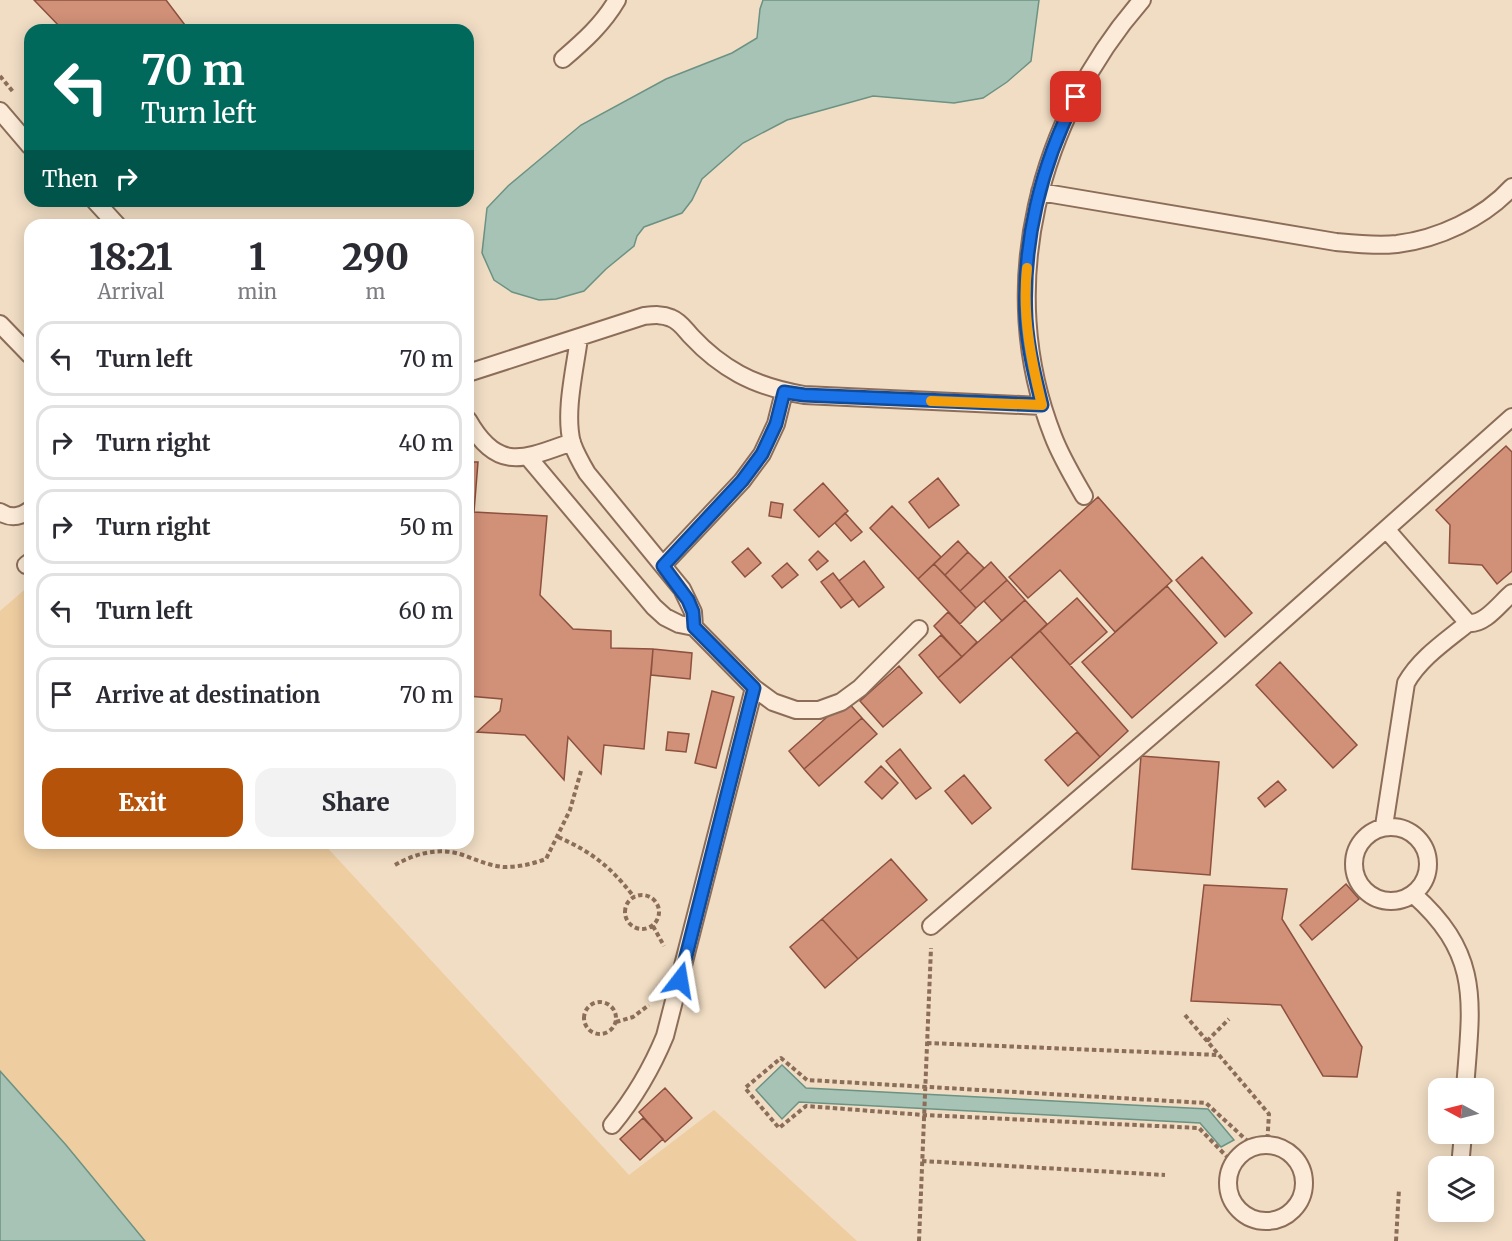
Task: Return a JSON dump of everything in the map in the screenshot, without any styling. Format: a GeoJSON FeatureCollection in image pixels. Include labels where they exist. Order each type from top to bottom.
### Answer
{"type":"FeatureCollection","features":[{"type":"Feature","properties":{"kind":"lane"},"geometry":{"type":"LineString","coordinates":[[563,59],[588,38],[617,0]]}},
{"type":"Feature","properties":{"kind":"lane"},"geometry":{"type":"LineString","coordinates":[[1084,496],[1053,437],[1042,405],[1032,363],[1026,320],[1026,288],[1030,234],[1051,153],[1080,88],[1106,45],[1136,6],[1119,0]]}},
{"type":"Feature","properties":{"kind":"lane"},"geometry":{"type":"LineString","coordinates":[[0,111],[24,139]]}},
{"type":"Feature","properties":{"kind":"lane"},"geometry":{"type":"LineString","coordinates":[[1040,192],[1336,243],[1367,245],[1398,244],[1428,237],[1457,226],[1484,210],[1512,187]]}},
{"type":"Feature","properties":{"kind":"lane"},"geometry":{"type":"LineString","coordinates":[[100,207],[112,219]]}},
{"type":"Feature","properties":{"kind":"lane"},"geometry":{"type":"LineString","coordinates":[[474,372],[644,316],[658,315],[672,318],[683,326],[713,357],[738,374],[784,392],[804,395],[1042,405]]}},
{"type":"Feature","properties":{"kind":"lane"},"geometry":{"type":"LineString","coordinates":[[0,324],[24,349]]}},
{"type":"Feature","properties":{"kind":"lane"},"geometry":{"type":"LineString","coordinates":[[579,338],[570,410],[572,441],[578,458],[587,473],[688,600],[693,612],[694,627]]}},
{"type":"Feature","properties":{"kind":"lane"},"geometry":{"type":"LineString","coordinates":[[663,566],[742,481],[762,454],[776,424],[784,392]]}},
{"type":"Feature","properties":{"kind":"lane"},"geometry":{"type":"LineString","coordinates":[[932,926],[1221,676],[1512,417]]}},
{"type":"Feature","properties":{"kind":"lane"},"geometry":{"type":"LineString","coordinates":[[474,431],[489,449],[508,458],[528,457],[572,441]]}},
{"type":"Feature","properties":{"kind":"lane"},"geometry":{"type":"LineString","coordinates":[[528,457],[654,607],[665,617],[679,624],[694,627],[754,688],[773,702],[796,710],[819,710],[841,702],[860,688],[919,630]]}},
{"type":"Feature","properties":{"kind":"lane"},"geometry":{"type":"LineString","coordinates":[[0,512],[5,516],[14,517],[24,513]]}},
{"type":"Feature","properties":{"kind":"lane"},"geometry":{"type":"LineString","coordinates":[[1386,529],[1468,623],[1475,624],[1482,620],[1512,593]]}},
{"type":"Feature","properties":{"kind":"lane"},"geometry":{"type":"LineString","coordinates":[[1384,826],[1406,683],[1413,670],[1468,623]]}},
{"type":"Feature","properties":{"kind":"lane"},"geometry":{"type":"LineString","coordinates":[[612,1125],[634,1098],[652,1068],[665,1036],[754,688]]}},
{"type":"Feature","properties":{"kind":"lane"},"geometry":{"type":"LineString","coordinates":[[1384,826],[1396,826],[1408,830],[1418,838],[1425,848],[1428,861],[1427,873],[1422,885],[1413,894],[1402,900],[1390,901],[1378,899],[1367,893],[1359,884],[1354,873],[1353,861],[1356,848],[1363,838],[1384,826]]}},
{"type":"Feature","properties":{"kind":"lane"},"geometry":{"type":"LineString","coordinates":[[1413,894],[1433,912],[1450,934],[1462,959],[1468,985],[1470,1013],[1467,1078]]}},
{"type":"Feature","properties":{"kind":"lane"},"geometry":{"type":"LineString","coordinates":[[1260,1146],[1278,1146],[1288,1152],[1297,1160],[1302,1170],[1303,1194],[1298,1205],[1278,1219],[1266,1221],[1242,1212],[1233,1202],[1229,1189],[1229,1176],[1234,1164],[1242,1153],[1260,1146]]}},
{"type":"Feature","properties":{"kind":"path"},"geometry":{"type":"LineString","coordinates":[[395,865],[420,854],[447,851],[487,864],[518,867],[546,859],[570,810],[581,771]]}},
{"type":"Feature","properties":{"kind":"path"},"geometry":{"type":"LineString","coordinates":[[558,837],[580,846],[600,859],[617,875],[634,897]]}},
{"type":"Feature","properties":{"kind":"path"},"geometry":{"type":"LineString","coordinates":[[648,896],[658,905],[657,920],[653,926],[640,929],[628,922],[625,908],[628,901],[634,897],[648,896]]}},
{"type":"Feature","properties":{"kind":"path"},"geometry":{"type":"LineString","coordinates":[[653,926],[663,944],[665,955]]}},
{"type":"Feature","properties":{"kind":"path"},"geometry":{"type":"LineString","coordinates":[[919,1241],[932,926]]}},
{"type":"Feature","properties":{"kind":"path"},"geometry":{"type":"LineString","coordinates":[[616,1022],[616,1014],[612,1007],[598,1002],[591,1005],[584,1018],[591,1032],[606,1033],[616,1022],[633,1017],[651,1004]]}},
{"type":"Feature","properties":{"kind":"path"},"geometry":{"type":"LineString","coordinates":[[1185,1015],[1269,1114],[1260,1146],[1206,1103],[807,1080],[781,1058],[745,1088],[780,1128],[806,1106],[924,1115],[1199,1128],[1234,1164]]}},
{"type":"Feature","properties":{"kind":"path"},"geometry":{"type":"LineString","coordinates":[[1207,1041],[1229,1018]]}},
{"type":"Feature","properties":{"kind":"path"},"geometry":{"type":"LineString","coordinates":[[927,1043],[1219,1056]]}},
{"type":"Feature","properties":{"kind":"path"},"geometry":{"type":"LineString","coordinates":[[922,1161],[1165,1175]]}},
{"type":"Feature","properties":{"kind":"path"},"geometry":{"type":"LineString","coordinates":[[1396,1241],[1399,1189]]}},
{"type":"Feature","properties":{"kind":"sand"},"geometry":{"type":"Polygon","coordinates":[[[24,590],[24,849],[329,849],[629,1175],[714,1110],[857,1241],[145,1241],[66,1145],[0,1071],[0,611],[24,590]]]}},
{"type":"Feature","properties":{"kind":"shaded area"},"geometry":{"type":"Polygon","coordinates":[[[763,0],[1039,0],[1031,61],[1007,82],[983,98],[954,103],[873,96],[787,120],[743,143],[702,179],[692,200],[682,213],[644,227],[637,236],[634,246],[584,291],[556,299],[539,300],[512,292],[494,280],[482,253],[487,208],[508,186],[581,125],[666,79],[732,53],[757,38],[763,0]]]}},
{"type":"Feature","properties":{"kind":"shaded area"},"geometry":{"type":"Polygon","coordinates":[[[782,1065],[806,1088],[1208,1109],[1234,1140],[1221,1147],[1200,1123],[799,1102],[782,1119],[756,1090],[782,1065]]]}},
{"type":"Feature","properties":{"kind":"shaded area"},"geometry":{"type":"Polygon","coordinates":[[[0,1071],[66,1145],[145,1241],[0,1241],[0,1071]]]}},
{"type":"Feature","properties":{"kind":"building"},"geometry":{"type":"Polygon","coordinates":[[[34,0],[166,0],[184,24],[57,24],[34,0]]]}},
{"type":"Feature","properties":{"kind":"building"},"geometry":{"type":"Polygon","coordinates":[[[1506,446],[1512,452],[1512,571],[1497,584],[1482,565],[1449,563],[1450,525],[1436,510],[1506,446]]]}},
{"type":"Feature","properties":{"kind":"building"},"geometry":{"type":"Polygon","coordinates":[[[474,462],[478,462],[474,512],[474,462]]]}},
{"type":"Feature","properties":{"kind":"building"},"geometry":{"type":"Polygon","coordinates":[[[938,478],[959,505],[929,528],[909,502],[938,478]]]}},
{"type":"Feature","properties":{"kind":"building"},"geometry":{"type":"Polygon","coordinates":[[[823,483],[848,511],[819,537],[794,510],[823,483]]]}},
{"type":"Feature","properties":{"kind":"building"},"geometry":{"type":"Polygon","coordinates":[[[1098,497],[1172,581],[1115,632],[1060,570],[1028,598],[1009,577],[1098,497]]]}},
{"type":"Feature","properties":{"kind":"building"},"geometry":{"type":"Polygon","coordinates":[[[771,502],[783,504],[781,518],[769,516],[771,502]]]}},
{"type":"Feature","properties":{"kind":"building"},"geometry":{"type":"Polygon","coordinates":[[[892,506],[941,557],[918,579],[870,528],[892,506]]]}},
{"type":"Feature","properties":{"kind":"building"},"geometry":{"type":"Polygon","coordinates":[[[474,512],[547,516],[540,595],[573,629],[611,631],[611,648],[653,649],[644,749],[604,745],[601,774],[568,737],[564,780],[525,735],[477,732],[500,711],[502,699],[474,697],[474,512]]]}},
{"type":"Feature","properties":{"kind":"building"},"geometry":{"type":"Polygon","coordinates":[[[845,513],[862,532],[851,541],[835,523],[845,513]]]}},
{"type":"Feature","properties":{"kind":"building"},"geometry":{"type":"Polygon","coordinates":[[[958,541],[968,552],[945,575],[934,564],[958,541]]]}},
{"type":"Feature","properties":{"kind":"building"},"geometry":{"type":"Polygon","coordinates":[[[748,548],[761,563],[745,577],[732,562],[748,548]]]}},
{"type":"Feature","properties":{"kind":"building"},"geometry":{"type":"Polygon","coordinates":[[[818,551],[828,561],[817,570],[809,560],[818,551]]]}},
{"type":"Feature","properties":{"kind":"building"},"geometry":{"type":"Polygon","coordinates":[[[968,552],[984,568],[960,591],[945,575],[968,552]]]}},
{"type":"Feature","properties":{"kind":"building"},"geometry":{"type":"Polygon","coordinates":[[[1202,557],[1252,613],[1225,637],[1176,580],[1202,557]]]}},
{"type":"Feature","properties":{"kind":"building"},"geometry":{"type":"Polygon","coordinates":[[[864,561],[884,587],[859,607],[839,581],[864,561]]]}},
{"type":"Feature","properties":{"kind":"building"},"geometry":{"type":"Polygon","coordinates":[[[991,562],[1007,580],[976,608],[960,591],[991,562]]]}},
{"type":"Feature","properties":{"kind":"building"},"geometry":{"type":"Polygon","coordinates":[[[787,563],[798,575],[782,588],[772,576],[787,563]]]}},
{"type":"Feature","properties":{"kind":"building"},"geometry":{"type":"Polygon","coordinates":[[[934,564],[976,608],[960,624],[918,579],[934,564]]]}},
{"type":"Feature","properties":{"kind":"building"},"geometry":{"type":"Polygon","coordinates":[[[833,573],[853,599],[841,608],[821,582],[833,573]]]}},
{"type":"Feature","properties":{"kind":"building"},"geometry":{"type":"Polygon","coordinates":[[[1007,580],[1025,600],[1002,621],[984,601],[1007,580]]]}},
{"type":"Feature","properties":{"kind":"building"},"geometry":{"type":"Polygon","coordinates":[[[1167,586],[1217,643],[1132,718],[1082,662],[1167,586]]]}},
{"type":"Feature","properties":{"kind":"building"},"geometry":{"type":"Polygon","coordinates":[[[1077,598],[1107,632],[1070,665],[1040,631],[1077,598]]]}},
{"type":"Feature","properties":{"kind":"building"},"geometry":{"type":"Polygon","coordinates":[[[1025,600],[1047,624],[960,703],[938,678],[1025,600]]]}},
{"type":"Feature","properties":{"kind":"building"},"geometry":{"type":"Polygon","coordinates":[[[948,612],[977,642],[962,657],[934,626],[948,612]]]}},
{"type":"Feature","properties":{"kind":"building"},"geometry":{"type":"Polygon","coordinates":[[[1040,631],[1128,731],[1100,757],[1011,657],[1040,631]]]}},
{"type":"Feature","properties":{"kind":"building"},"geometry":{"type":"Polygon","coordinates":[[[941,635],[962,657],[938,678],[919,655],[941,635]]]}},
{"type":"Feature","properties":{"kind":"building"},"geometry":{"type":"Polygon","coordinates":[[[653,649],[692,653],[690,679],[651,675],[653,649]]]}},
{"type":"Feature","properties":{"kind":"building"},"geometry":{"type":"Polygon","coordinates":[[[1280,662],[1357,745],[1333,768],[1256,685],[1280,662]]]}},
{"type":"Feature","properties":{"kind":"building"},"geometry":{"type":"Polygon","coordinates":[[[899,666],[922,693],[883,727],[860,701],[899,666]]]}},
{"type":"Feature","properties":{"kind":"building"},"geometry":{"type":"Polygon","coordinates":[[[712,691],[734,697],[716,768],[695,763],[712,691]]]}},
{"type":"Feature","properties":{"kind":"building"},"geometry":{"type":"Polygon","coordinates":[[[846,700],[862,718],[804,769],[789,751],[846,700]]]}},
{"type":"Feature","properties":{"kind":"building"},"geometry":{"type":"Polygon","coordinates":[[[862,718],[877,734],[819,786],[804,769],[862,718]]]}},
{"type":"Feature","properties":{"kind":"building"},"geometry":{"type":"Polygon","coordinates":[[[668,732],[689,734],[686,752],[666,750],[668,732]]]}},
{"type":"Feature","properties":{"kind":"building"},"geometry":{"type":"Polygon","coordinates":[[[1077,732],[1100,757],[1068,786],[1045,760],[1077,732]]]}},
{"type":"Feature","properties":{"kind":"building"},"geometry":{"type":"Polygon","coordinates":[[[900,749],[931,788],[916,799],[886,761],[900,749]]]}},
{"type":"Feature","properties":{"kind":"building"},"geometry":{"type":"Polygon","coordinates":[[[1141,756],[1219,762],[1210,875],[1132,869],[1141,756]]]}},
{"type":"Feature","properties":{"kind":"building"},"geometry":{"type":"Polygon","coordinates":[[[881,766],[898,783],[882,799],[865,782],[881,766]]]}},
{"type":"Feature","properties":{"kind":"building"},"geometry":{"type":"Polygon","coordinates":[[[964,775],[991,808],[972,824],[945,791],[964,775]]]}},
{"type":"Feature","properties":{"kind":"building"},"geometry":{"type":"Polygon","coordinates":[[[1278,781],[1286,790],[1265,807],[1258,798],[1278,781]]]}},
{"type":"Feature","properties":{"kind":"building"},"geometry":{"type":"Polygon","coordinates":[[[891,859],[927,900],[858,959],[822,919],[891,859]]]}},
{"type":"Feature","properties":{"kind":"building"},"geometry":{"type":"Polygon","coordinates":[[[1346,884],[1359,899],[1312,940],[1300,925],[1346,884]]]}},
{"type":"Feature","properties":{"kind":"building"},"geometry":{"type":"Polygon","coordinates":[[[1204,885],[1287,889],[1282,919],[1362,1047],[1357,1077],[1323,1076],[1281,1005],[1191,1001],[1204,885]]]}},
{"type":"Feature","properties":{"kind":"building"},"geometry":{"type":"Polygon","coordinates":[[[822,919],[858,959],[825,988],[790,947],[822,919]]]}},
{"type":"Feature","properties":{"kind":"building"},"geometry":{"type":"Polygon","coordinates":[[[665,1088],[692,1118],[665,1142],[639,1112],[665,1088]]]}},
{"type":"Feature","properties":{"kind":"building"},"geometry":{"type":"Polygon","coordinates":[[[643,1118],[663,1139],[640,1160],[620,1139],[643,1118]]]}},
{"type":"Feature","properties":{"kind":"slow traffic"},"geometry":{"type":"LineString","coordinates":[[931,401],[1042,405],[1032,363],[1026,320],[1027,268]]}},
{"type":"Feature","properties":{"kind":"route"},"geometry":{"type":"LineString","coordinates":[[680,980],[754,688],[694,627],[693,612],[688,600],[663,566],[742,481],[762,454],[776,424],[784,392],[804,395],[1042,405],[1032,363],[1026,320],[1026,277],[1030,234],[1051,153],[1076,97]]}}]}
